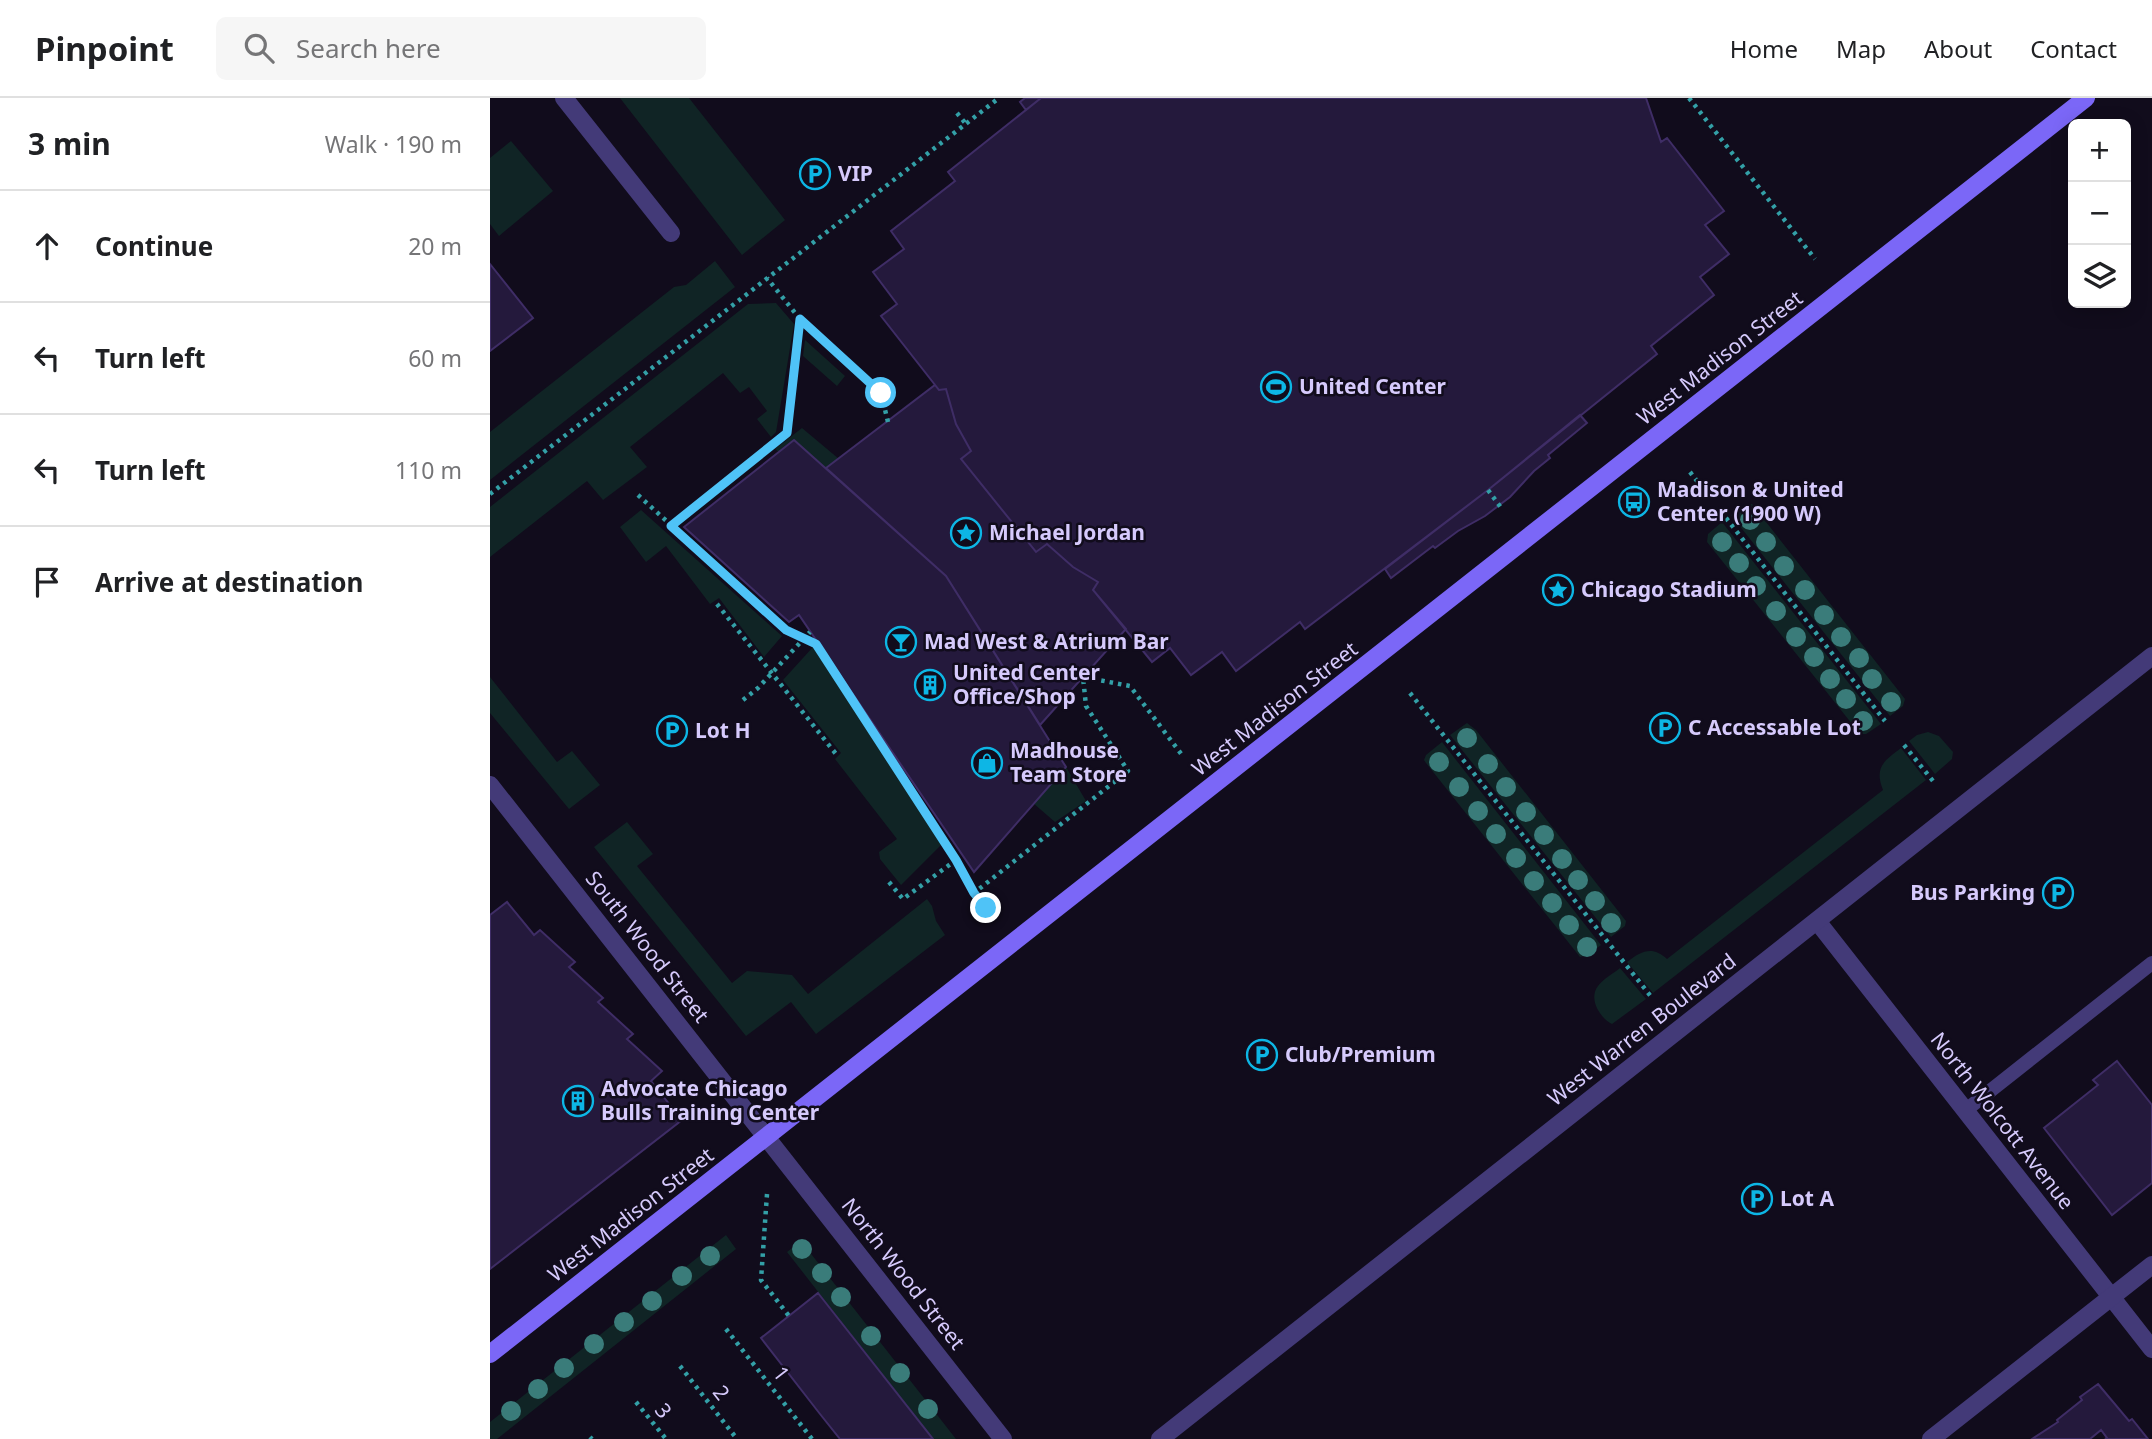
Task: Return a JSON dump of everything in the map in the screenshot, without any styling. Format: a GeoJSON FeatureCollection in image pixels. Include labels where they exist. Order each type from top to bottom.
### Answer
{"type":"FeatureCollection","features":[{"type":"Feature","properties":{"kind":"main road","name":"West Madison Street"},"geometry":{"type":"LineString","coordinates":[[490,1354],[2086,98]]}},
{"type":"Feature","properties":{"kind":"street"},"geometry":{"type":"LineString","coordinates":[[564,98],[671,233]]}},
{"type":"Feature","properties":{"kind":"street","name":"West Warren Boulevard"},"geometry":{"type":"LineString","coordinates":[[1160,1439],[2152,656]]}},
{"type":"Feature","properties":{"kind":"street","name":"South Wood Street"},"geometry":{"type":"LineString","coordinates":[[490,785],[767,1138]]}},
{"type":"Feature","properties":{"kind":"street","name":"North Wolcott Avenue"},"geometry":{"type":"LineString","coordinates":[[1817,921],[2152,1349]]}},
{"type":"Feature","properties":{"kind":"street","name":"North Wood Street"},"geometry":{"type":"LineString","coordinates":[[767,1138],[1003,1439]]}},
{"type":"Feature","properties":{"kind":"street"},"geometry":{"type":"LineString","coordinates":[[1931,1439],[2152,1265]]}},
{"type":"Feature","properties":{"kind":"lane"},"geometry":{"type":"LineString","coordinates":[[1966,1111],[2152,963]]}},
{"type":"Feature","properties":{"kind":"path"},"geometry":{"type":"LineString","coordinates":[[490,494],[999,98]]}},
{"type":"Feature","properties":{"kind":"path"},"geometry":{"type":"LineString","coordinates":[[1689,98],[1815,259]]}},
{"type":"Feature","properties":{"kind":"path"},"geometry":{"type":"LineString","coordinates":[[957,113],[965,124]]}},
{"type":"Feature","properties":{"kind":"path"},"geometry":{"type":"LineString","coordinates":[[767,278],[800,319],[881,393],[888,422]]}},
{"type":"Feature","properties":{"kind":"path"},"geometry":{"type":"LineString","coordinates":[[671,526],[787,433],[800,319]]}},
{"type":"Feature","properties":{"kind":"path"},"geometry":{"type":"LineString","coordinates":[[1690,472],[1704,490]]}},
{"type":"Feature","properties":{"kind":"path"},"geometry":{"type":"LineString","coordinates":[[1488,491],[1502,509]]}},
{"type":"Feature","properties":{"kind":"path"},"geometry":{"type":"LineString","coordinates":[[638,495],[786,630],[816,644],[986,908]]}},
{"type":"Feature","properties":{"kind":"path"},"geometry":{"type":"LineString","coordinates":[[1726,518],[1885,721]]}},
{"type":"Feature","properties":{"kind":"path"},"geometry":{"type":"LineString","coordinates":[[717,604],[835,754]]}},
{"type":"Feature","properties":{"kind":"path"},"geometry":{"type":"LineString","coordinates":[[743,700],[810,632]]}},
{"type":"Feature","properties":{"kind":"path"},"geometry":{"type":"LineString","coordinates":[[974,893],[1128,771],[1086,706],[1083,677],[1130,686],[1182,755]]}},
{"type":"Feature","properties":{"kind":"path"},"geometry":{"type":"LineString","coordinates":[[1410,693],[1653,999]]}},
{"type":"Feature","properties":{"kind":"path"},"geometry":{"type":"LineString","coordinates":[[1904,745],[1933,781]]}},
{"type":"Feature","properties":{"kind":"path"},"geometry":{"type":"LineString","coordinates":[[889,882],[904,899],[956,860]]}},
{"type":"Feature","properties":{"kind":"path"},"geometry":{"type":"LineString","coordinates":[[767,1194],[761,1280],[789,1316]]}},
{"type":"Feature","properties":{"kind":"path","name":"1"},"geometry":{"type":"LineString","coordinates":[[726,1329],[813,1439]]}},
{"type":"Feature","properties":{"kind":"path","name":"2"},"geometry":{"type":"LineString","coordinates":[[680,1366],[737,1439]]}},
{"type":"Feature","properties":{"kind":"path","name":"3"},"geometry":{"type":"LineString","coordinates":[[636,1402],[666,1439]]}},
{"type":"Feature","properties":{"kind":"green space"},"geometry":{"type":"Polygon","coordinates":[[[620,98],[689,98],[785,220],[742,255],[620,98]]]}},
{"type":"Feature","properties":{"kind":"green space"},"geometry":{"type":"Polygon","coordinates":[[[511,141],[553,191],[499,236],[490,224],[490,158],[511,141]]]}},
{"type":"Feature","properties":{"kind":"green space"},"geometry":{"type":"Polygon","coordinates":[[[715,261],[735,287],[490,480],[490,432],[674,287],[686,285],[715,261]]]}},
{"type":"Feature","properties":{"kind":"green space"},"geometry":{"type":"Polygon","coordinates":[[[776,303],[794,324],[776,432],[771,437],[757,419],[767,411],[749,387],[740,393],[723,373],[630,447],[647,467],[603,500],[587,481],[490,557],[490,507],[748,304],[776,303]]]}},
{"type":"Feature","properties":{"kind":"green space"},"geometry":{"type":"Polygon","coordinates":[[[805,340],[845,376],[837,386],[803,356],[805,340]]]}},
{"type":"Feature","properties":{"kind":"green space"},"geometry":{"type":"Polygon","coordinates":[[[802,428],[839,459],[826,468],[794,440],[779,452],[775,449],[802,428]]]}},
{"type":"Feature","properties":{"kind":"green space"},"geometry":{"type":"Polygon","coordinates":[[[1745,504],[1752,504],[1905,699],[1903,706],[1890,716],[1731,515],[1745,504]]]}},
{"type":"Feature","properties":{"kind":"green space"},"geometry":{"type":"Polygon","coordinates":[[[641,510],[782,636],[764,657],[719,598],[710,604],[666,546],[646,562],[620,527],[641,510]]]}},
{"type":"Feature","properties":{"kind":"green space"},"geometry":{"type":"Polygon","coordinates":[[[1722,522],[1881,724],[1866,734],[1860,734],[1707,542],[1708,534],[1722,522]]]}},
{"type":"Feature","properties":{"kind":"green space"},"geometry":{"type":"Polygon","coordinates":[[[813,647],[942,844],[901,885],[880,859],[879,852],[897,839],[835,759],[841,753],[783,680],[813,647]]]}},
{"type":"Feature","properties":{"kind":"green space"},"geometry":{"type":"Polygon","coordinates":[[[490,677],[557,762],[572,751],[600,785],[569,809],[490,713],[490,677]]]}},
{"type":"Feature","properties":{"kind":"green space"},"geometry":{"type":"Polygon","coordinates":[[[1467,723],[1476,730],[1626,921],[1625,926],[1611,937],[1450,735],[1467,723]]]}},
{"type":"Feature","properties":{"kind":"green space"},"geometry":{"type":"Polygon","coordinates":[[[1928,732],[1939,736],[1953,752],[1952,759],[1935,774],[1909,741],[1928,732]]]}},
{"type":"Feature","properties":{"kind":"green space"},"geometry":{"type":"Polygon","coordinates":[[[1442,742],[1601,945],[1588,955],[1580,957],[1426,763],[1426,755],[1442,742]]]}},
{"type":"Feature","properties":{"kind":"green space"},"geometry":{"type":"Polygon","coordinates":[[[1901,748],[1926,780],[1653,993],[1627,962],[1647,951],[1657,952],[1667,959],[1883,790],[1880,782],[1882,765],[1901,748]]]}},
{"type":"Feature","properties":{"kind":"green space"},"geometry":{"type":"Polygon","coordinates":[[[1066,767],[1086,801],[1055,822],[1033,803],[1066,767]]]}},
{"type":"Feature","properties":{"kind":"green space"},"geometry":{"type":"Polygon","coordinates":[[[627,822],[653,854],[637,866],[732,983],[747,971],[792,975],[808,994],[927,899],[945,935],[816,1034],[791,1002],[746,1036],[594,847],[627,822]]]}},
{"type":"Feature","properties":{"kind":"green space"},"geometry":{"type":"Polygon","coordinates":[[[1620,968],[1646,999],[1612,1024],[1600,1013],[1594,997],[1600,983],[1620,968]]]}},
{"type":"Feature","properties":{"kind":"green space"},"geometry":{"type":"Polygon","coordinates":[[[726,1235],[736,1249],[497,1439],[490,1439],[490,1422],[726,1235]]]}},
{"type":"Feature","properties":{"kind":"green space"},"geometry":{"type":"Polygon","coordinates":[[[801,1241],[956,1439],[933,1439],[787,1252],[801,1241]]]}},
{"type":"Feature","properties":{"kind":"building"},"geometry":{"type":"Polygon","coordinates":[[[1025,98],[1041,98],[1026,110],[1020,102],[1025,98]]]}},
{"type":"Feature","properties":{"kind":"building","name":"United Center"},"geometry":{"type":"Polygon","coordinates":[[[1041,98],[1646,98],[1661,142],[1667,138],[1724,211],[1705,225],[1729,254],[1700,277],[1714,295],[1651,346],[1657,354],[1488,490],[1305,629],[1300,622],[1236,671],[1222,652],[1191,675],[1170,648],[1152,662],[1093,590],[1098,582],[1073,567],[1047,544],[1036,552],[961,459],[971,451],[956,424],[946,389],[939,390],[881,316],[897,304],[873,272],[904,249],[891,231],[955,181],[948,172],[1041,98]]]}},
{"type":"Feature","properties":{"kind":"building"},"geometry":{"type":"Polygon","coordinates":[[[490,264],[533,318],[490,351],[490,264]]]}},
{"type":"Feature","properties":{"kind":"building"},"geometry":{"type":"Polygon","coordinates":[[[935,385],[939,390],[946,389],[956,424],[971,451],[961,459],[1036,552],[1047,544],[1073,567],[1098,582],[1093,590],[1126,629],[1040,725],[946,576],[826,468],[935,385]]]}},
{"type":"Feature","properties":{"kind":"building"},"geometry":{"type":"Polygon","coordinates":[[[1580,415],[1587,423],[1548,455],[1550,458],[1510,497],[1435,548],[1433,546],[1391,578],[1385,569],[1580,415]]]}},
{"type":"Feature","properties":{"kind":"building","name":"United Center Office/Shop"},"geometry":{"type":"Polygon","coordinates":[[[794,440],[946,576],[1066,767],[974,872],[799,615],[789,622],[684,527],[794,440]]]}},
{"type":"Feature","properties":{"kind":"building","name":"Advocate Chicago Bulls Training Center"},"geometry":{"type":"Polygon","coordinates":[[[507,902],[534,935],[540,930],[575,962],[569,967],[603,998],[598,1002],[633,1034],[627,1039],[662,1071],[651,1081],[682,1120],[490,1269],[490,915],[507,902]]]}},
{"type":"Feature","properties":{"kind":"building"},"geometry":{"type":"Polygon","coordinates":[[[2117,1061],[2152,1105],[2152,1183],[2112,1215],[2044,1128],[2098,1085],[2093,1080],[2117,1061]]]}},
{"type":"Feature","properties":{"kind":"building"},"geometry":{"type":"Polygon","coordinates":[[[818,1293],[933,1439],[840,1439],[820,1414],[761,1338],[818,1293]]]}},
{"type":"Feature","properties":{"kind":"building"},"geometry":{"type":"Polygon","coordinates":[[[2098,1384],[2148,1439],[2105,1439],[2107,1438],[2101,1430],[2090,1439],[2032,1439],[2058,1422],[2057,1420],[2082,1400],[2080,1397],[2098,1384]]]}},
{"type":"Feature","properties":{"kind":"place","name":"VIP"},"geometry":{"type":"Point","coordinates":[815,174]}},
{"type":"Feature","properties":{"kind":"place","name":"United Center"},"geometry":{"type":"Point","coordinates":[1276,387]}},
{"type":"Feature","properties":{"kind":"place","name":"Madison & United Center (1900 W)"},"geometry":{"type":"Point","coordinates":[1634,502]}},
{"type":"Feature","properties":{"kind":"place","name":"Michael Jordan"},"geometry":{"type":"Point","coordinates":[966,533]}},
{"type":"Feature","properties":{"kind":"place","name":"Chicago Stadium"},"geometry":{"type":"Point","coordinates":[1558,590]}},
{"type":"Feature","properties":{"kind":"place","name":"Mad West & Atrium Bar"},"geometry":{"type":"Point","coordinates":[901,642]}},
{"type":"Feature","properties":{"kind":"place","name":"United Center Office/Shop"},"geometry":{"type":"Point","coordinates":[930,685]}},
{"type":"Feature","properties":{"kind":"place","name":"C Accessable Lot"},"geometry":{"type":"Point","coordinates":[1665,728]}},
{"type":"Feature","properties":{"kind":"place","name":"Lot H"},"geometry":{"type":"Point","coordinates":[672,731]}},
{"type":"Feature","properties":{"kind":"place","name":"Madhouse Team Store"},"geometry":{"type":"Point","coordinates":[987,763]}},
{"type":"Feature","properties":{"kind":"place","name":"Bus Parking"},"geometry":{"type":"Point","coordinates":[2058,893]}},
{"type":"Feature","properties":{"kind":"place","name":"Club/Premium"},"geometry":{"type":"Point","coordinates":[1262,1055]}},
{"type":"Feature","properties":{"kind":"place","name":"Advocate Chicago Bulls Training Center"},"geometry":{"type":"Point","coordinates":[578,1101]}},
{"type":"Feature","properties":{"kind":"place","name":"Lot A"},"geometry":{"type":"Point","coordinates":[1757,1199]}},
{"type":"Feature","properties":{"kind":"route"},"geometry":{"type":"LineString","coordinates":[[881,393],[800,319],[787,433],[671,526],[786,630],[816,644],[986,908]]}}]}
